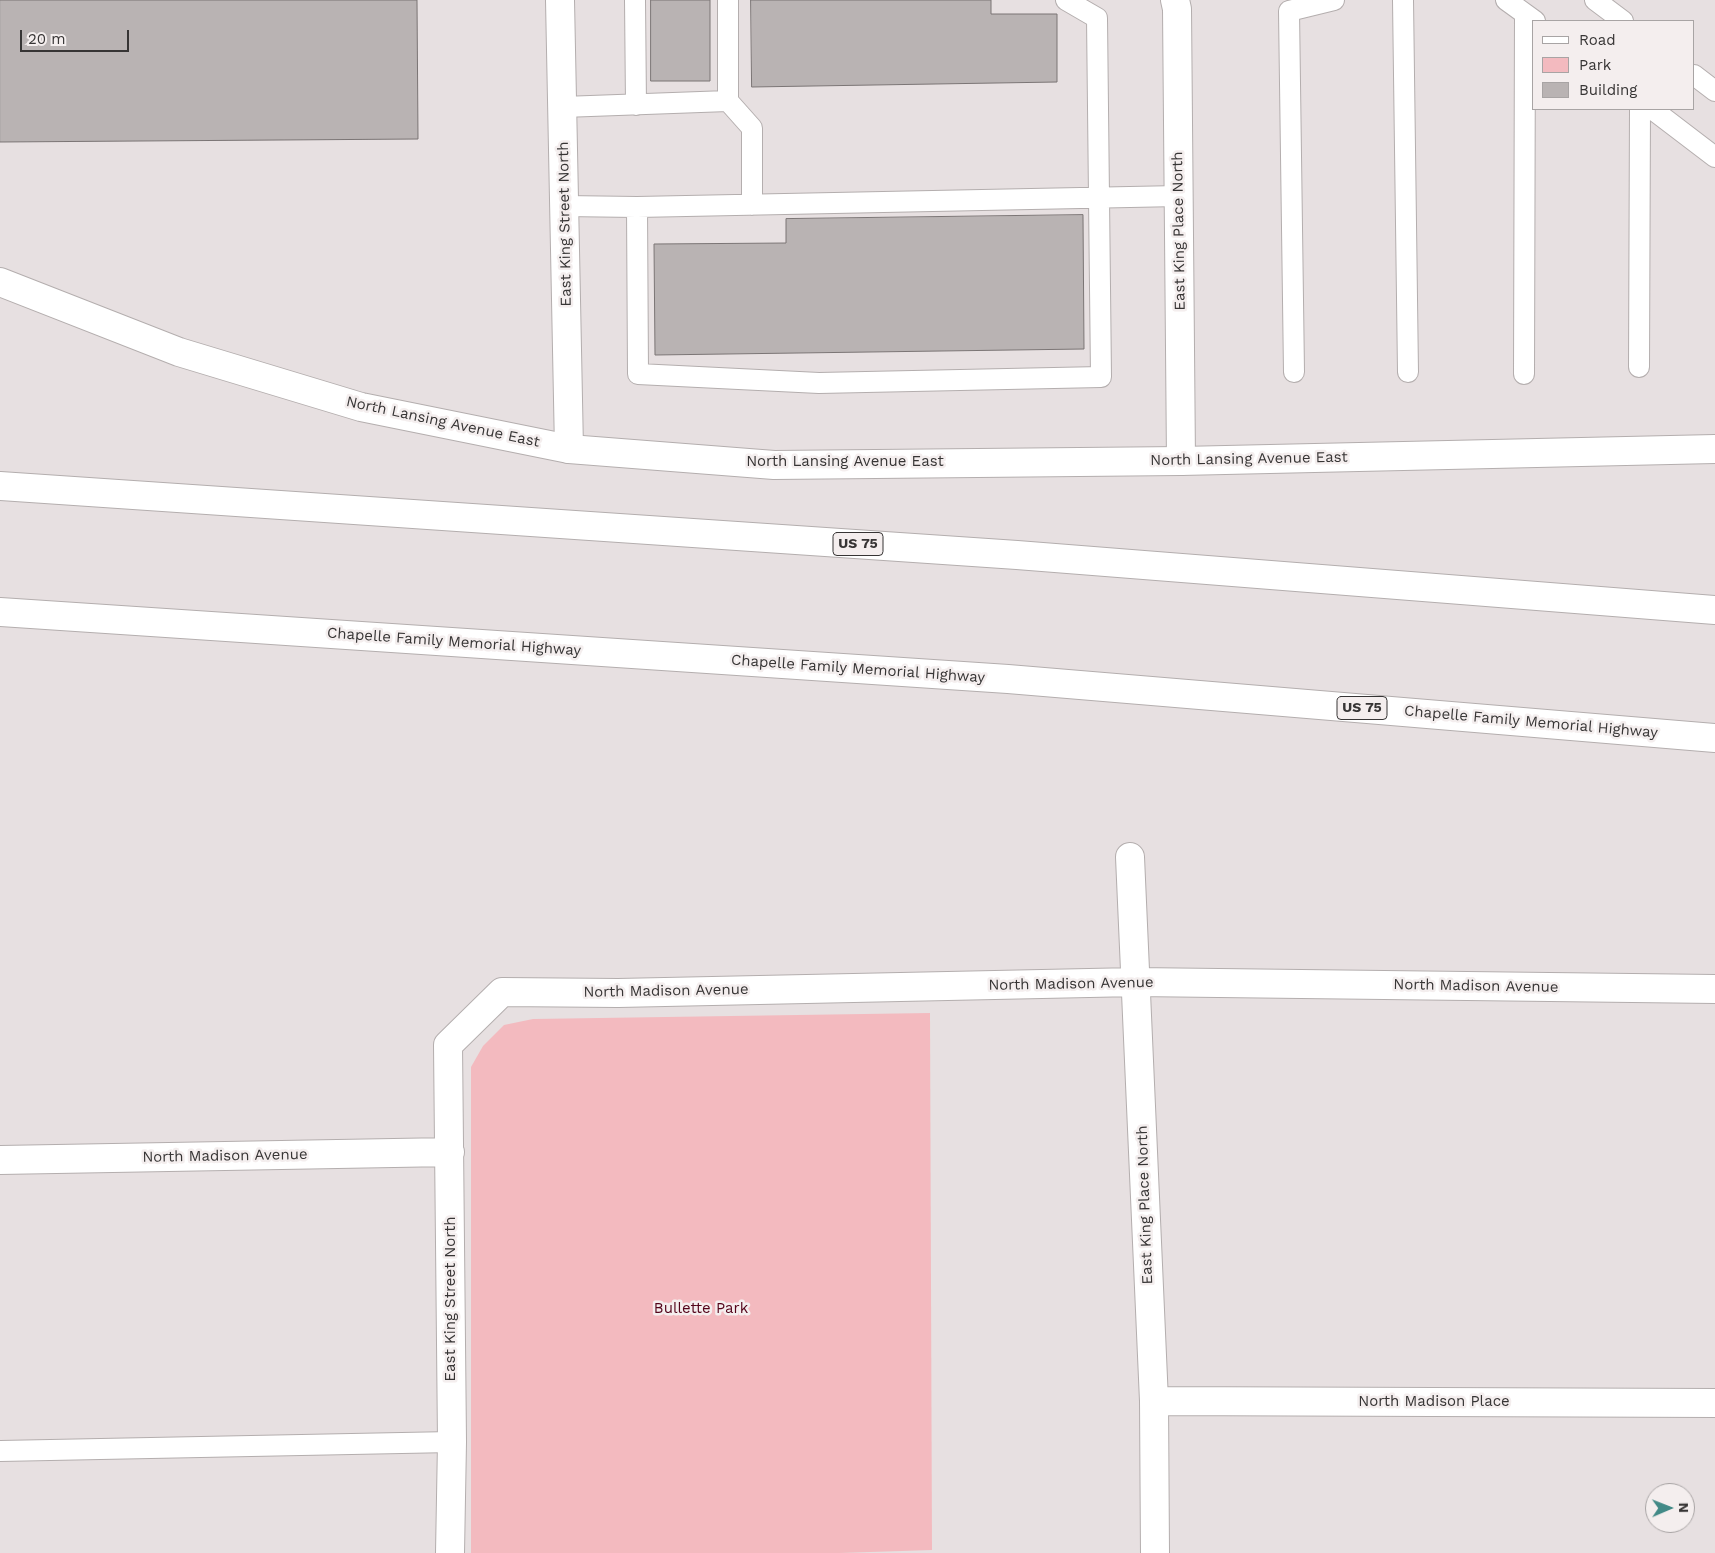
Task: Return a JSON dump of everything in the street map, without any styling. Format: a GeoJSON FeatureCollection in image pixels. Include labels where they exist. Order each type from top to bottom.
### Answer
{"type":"FeatureCollection","features":[{"type":"Feature","properties":{"kind":"main road","name":"East King Street North"},"geometry":{"type":"LineString","coordinates":[[560,0],[569,449]]}},
{"type":"Feature","properties":{"kind":"main road","name":"East King Place North"},"geometry":{"type":"LineString","coordinates":[[1176,0],[1182,461]]}},
{"type":"Feature","properties":{"kind":"main road","name":"North Lansing Avenue East"},"geometry":{"type":"LineString","coordinates":[[0,282],[179,352],[352,404],[569,449],[774,464],[1182,461],[1715,449]]}},
{"type":"Feature","properties":{"kind":"main road","name":"US 75"},"geometry":{"type":"LineString","coordinates":[[0,486],[1018,555],[1715,610]]}},
{"type":"Feature","properties":{"kind":"main road","name":"Chapelle Family Memorial Highway"},"geometry":{"type":"LineString","coordinates":[[0,612],[1008,679],[1715,738]]}},
{"type":"Feature","properties":{"kind":"main road","name":"East King Place North"},"geometry":{"type":"LineString","coordinates":[[1130,857],[1154,1401],[1156,1553]]}},
{"type":"Feature","properties":{"kind":"main road","name":"North Madison Avenue"},"geometry":{"type":"LineString","coordinates":[[448,1045],[502,992],[628,993],[1136,982],[1715,989]]}},
{"type":"Feature","properties":{"kind":"main road","name":"East King Street North"},"geometry":{"type":"LineString","coordinates":[[448,1045],[452,1442],[450,1553]]}},
{"type":"Feature","properties":{"kind":"main road","name":"North Madison Avenue"},"geometry":{"type":"LineString","coordinates":[[0,1160],[450,1152]]}},
{"type":"Feature","properties":{"kind":"main road","name":"North Madison Place"},"geometry":{"type":"LineString","coordinates":[[1154,1401],[1715,1403]]}},
{"type":"Feature","properties":{"kind":"lane"},"geometry":{"type":"LineString","coordinates":[[635,0],[636,105]]}},
{"type":"Feature","properties":{"kind":"lane"},"geometry":{"type":"LineString","coordinates":[[728,0],[728,101],[752,128],[752,205]]}},
{"type":"Feature","properties":{"kind":"lane"},"geometry":{"type":"LineString","coordinates":[[637,207],[638,374],[819,383],[1100,377],[1097,18],[1066,0]]}},
{"type":"Feature","properties":{"kind":"lane"},"geometry":{"type":"LineString","coordinates":[[1294,372],[1289,11],[1334,0]]}},
{"type":"Feature","properties":{"kind":"lane"},"geometry":{"type":"LineString","coordinates":[[1403,0],[1408,372]]}},
{"type":"Feature","properties":{"kind":"lane"},"geometry":{"type":"LineString","coordinates":[[1506,0],[1530,18],[1524,374]]}},
{"type":"Feature","properties":{"kind":"lane"},"geometry":{"type":"LineString","coordinates":[[1595,0],[1622,20]]}},
{"type":"Feature","properties":{"kind":"lane"},"geometry":{"type":"LineString","coordinates":[[1695,76],[1715,91]]}},
{"type":"Feature","properties":{"kind":"lane"},"geometry":{"type":"LineString","coordinates":[[563,107],[728,101]]}},
{"type":"Feature","properties":{"kind":"lane"},"geometry":{"type":"LineString","coordinates":[[1639,367],[1640,110]]}},
{"type":"Feature","properties":{"kind":"lane"},"geometry":{"type":"LineString","coordinates":[[1653,110],[1715,156]]}},
{"type":"Feature","properties":{"kind":"lane"},"geometry":{"type":"LineString","coordinates":[[564,206],[637,207],[1179,196]]}},
{"type":"Feature","properties":{"kind":"lane"},"geometry":{"type":"LineString","coordinates":[[0,1451],[452,1442]]}},
{"type":"Feature","properties":{"kind":"green space","name":"Bullette Park"},"geometry":{"type":"Polygon","coordinates":[[[930,1013],[932,1550],[840,1553],[471,1553],[471,1067],[483,1046],[504,1025],[533,1019],[930,1013]]]}},
{"type":"Feature","properties":{"kind":"building"},"geometry":{"type":"Polygon","coordinates":[[[0,0],[417,0],[418,139],[0,142],[0,0]]]}},
{"type":"Feature","properties":{"kind":"building"},"geometry":{"type":"Polygon","coordinates":[[[651,0],[710,0],[710,81],[651,81],[651,0]]]}},
{"type":"Feature","properties":{"kind":"building"},"geometry":{"type":"Polygon","coordinates":[[[751,0],[991,0],[991,14],[1057,14],[1057,82],[752,87],[751,0]]]}},
{"type":"Feature","properties":{"kind":"building"},"geometry":{"type":"Polygon","coordinates":[[[1083,215],[1084,349],[655,355],[654,244],[786,243],[786,219],[1083,215]]]}}]}
